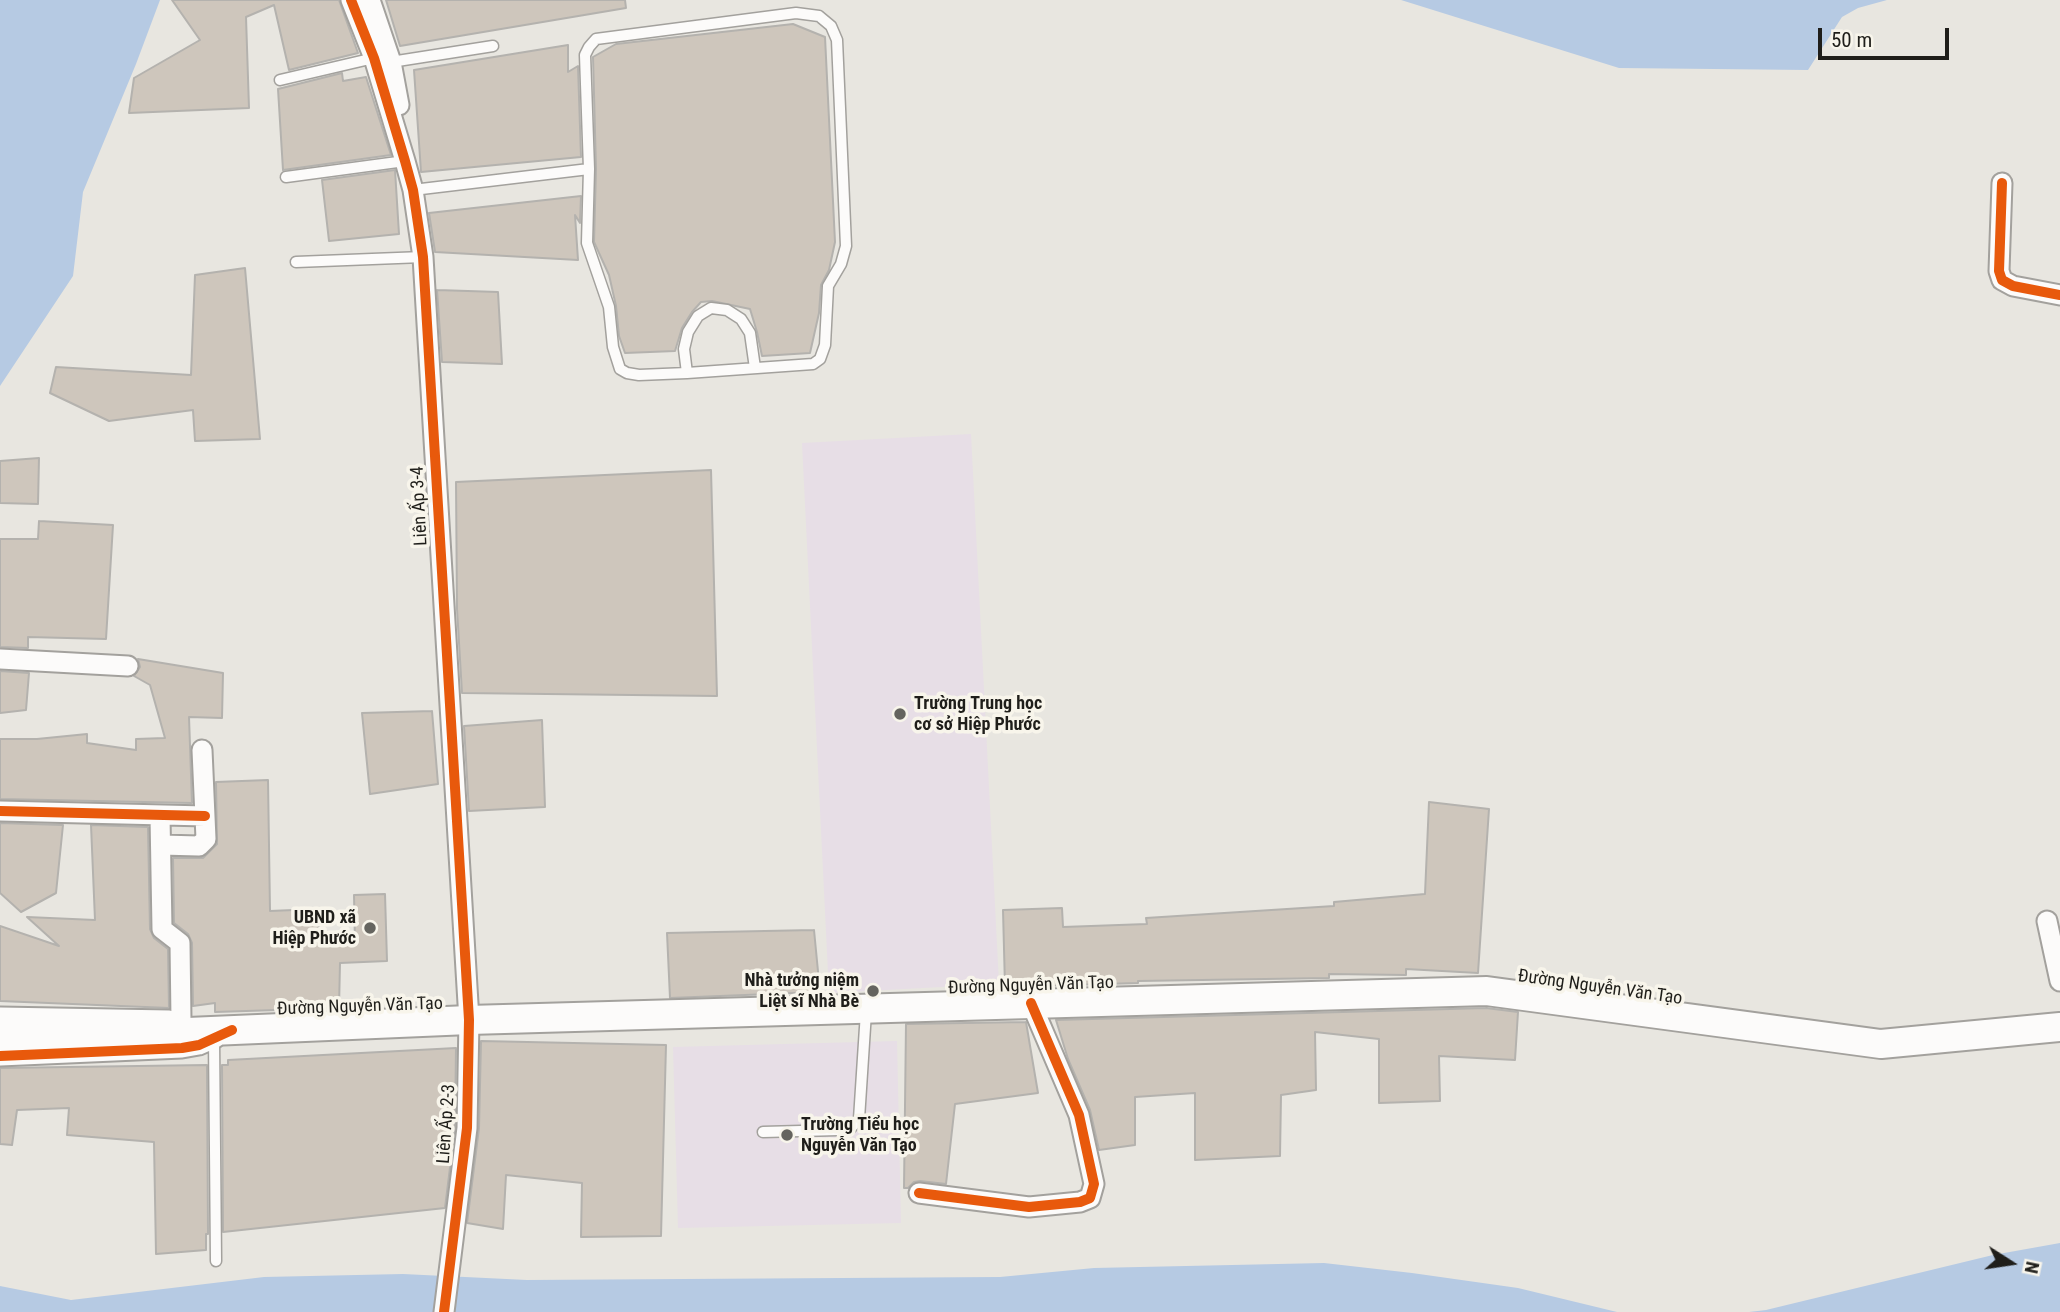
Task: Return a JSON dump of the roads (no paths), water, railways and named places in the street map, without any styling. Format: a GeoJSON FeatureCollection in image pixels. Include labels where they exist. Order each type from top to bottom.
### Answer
{"type":"FeatureCollection","features":[{"type":"Feature","properties":{"kind":"main road","name":"Đường Nguyễn Văn Tạo"},"geometry":{"type":"LineString","coordinates":[[0,1040],[223,1034],[469,1020],[1487,991],[1881,1044],[2060,1027]]}},
{"type":"Feature","properties":{"kind":"street","name":"Liên Ấp 3-4"},"geometry":{"type":"LineString","coordinates":[[351,0],[382,60],[412,190],[423,257],[469,1020]]}},
{"type":"Feature","properties":{"kind":"street"},"geometry":{"type":"LineString","coordinates":[[370,0],[382,60]]}},
{"type":"Feature","properties":{"kind":"street"},"geometry":{"type":"LineString","coordinates":[[2002,183],[1999,271],[2002,280],[2013,286],[2060,295]]}},
{"type":"Feature","properties":{"kind":"street"},"geometry":{"type":"LineString","coordinates":[[0,659],[128,666]]}},
{"type":"Feature","properties":{"kind":"street"},"geometry":{"type":"LineString","coordinates":[[161,845],[199,846],[206,839],[202,750]]}},
{"type":"Feature","properties":{"kind":"street"},"geometry":{"type":"LineString","coordinates":[[0,811],[73,811],[205,817]]}},
{"type":"Feature","properties":{"kind":"street"},"geometry":{"type":"LineString","coordinates":[[160,816],[162,929],[180,943],[181,1020]]}},
{"type":"Feature","properties":{"kind":"street"},"geometry":{"type":"LineString","coordinates":[[2047,921],[2060,981]]}},
{"type":"Feature","properties":{"kind":"street"},"geometry":{"type":"LineString","coordinates":[[919,1194],[1029,1207],[1080,1202],[1090,1198],[1094,1184],[1079,1115],[1031,1003]]}},
{"type":"Feature","properties":{"kind":"street"},"geometry":{"type":"LineString","coordinates":[[0,1017],[200,1021],[223,1034]]}},
{"type":"Feature","properties":{"kind":"street","name":"Liên Ấp 2-3"},"geometry":{"type":"LineString","coordinates":[[444,1312],[467,1128],[469,1020]]}},
{"type":"Feature","properties":{"kind":"street"},"geometry":{"type":"LineString","coordinates":[[0,1056],[182,1048],[199,1045],[223,1034]]}},
{"type":"Feature","properties":{"kind":"lane"},"geometry":{"type":"LineString","coordinates":[[796,13],[819,16],[831,26],[837,40],[846,246],[841,264],[828,286],[825,345],[820,359],[813,365],[755,368],[639,375],[620,369],[613,347],[605,291],[587,243],[589,169],[585,55],[596,39],[796,13]]}},
{"type":"Feature","properties":{"kind":"lane"},"geometry":{"type":"LineString","coordinates":[[280,80],[382,60],[493,46]]}},
{"type":"Feature","properties":{"kind":"lane"},"geometry":{"type":"LineString","coordinates":[[286,177],[405,161]]}},
{"type":"Feature","properties":{"kind":"lane"},"geometry":{"type":"LineString","coordinates":[[412,190],[589,169]]}},
{"type":"Feature","properties":{"kind":"lane"},"geometry":{"type":"LineString","coordinates":[[296,262],[423,257]]}},
{"type":"Feature","properties":{"kind":"lane"},"geometry":{"type":"LineString","coordinates":[[687,373],[684,349],[688,332],[698,316],[711,309],[727,310],[741,319],[750,333],[755,368]]}},
{"type":"Feature","properties":{"kind":"lane"},"geometry":{"type":"LineString","coordinates":[[763,1132],[838,1130],[851,1128],[859,1119],[867,1008]]}},
{"type":"Feature","properties":{"kind":"lane"},"geometry":{"type":"LineString","coordinates":[[216,1261],[223,1034]]}},
{"type":"Feature","properties":{"kind":"water"},"geometry":{"type":"Polygon","coordinates":[[[0,0],[160,0],[83,192],[73,276],[0,386],[0,0]]]}},
{"type":"Feature","properties":{"kind":"water"},"geometry":{"type":"Polygon","coordinates":[[[1401,0],[1887,0],[1858,8],[1842,17],[1808,70],[1619,68],[1401,0]]]}},
{"type":"Feature","properties":{"kind":"water"},"geometry":{"type":"Polygon","coordinates":[[[2060,1243],[2060,1312],[1749,1312],[1993,1255],[2060,1243]]]}},
{"type":"Feature","properties":{"kind":"water"},"geometry":{"type":"Polygon","coordinates":[[[1324,1263],[1518,1288],[1617,1312],[0,1312],[0,1286],[71,1300],[264,1277],[403,1274],[527,1280],[1000,1277],[1094,1268],[1324,1263]]]}},
{"type":"Feature","properties":{"kind":"place","name":"Trường Trung học cơ sở Hiệp Phước"},"geometry":{"type":"Point","coordinates":[900,714]}},
{"type":"Feature","properties":{"kind":"place","name":"UBND xã Hiệp Phước"},"geometry":{"type":"Point","coordinates":[370,928]}},
{"type":"Feature","properties":{"kind":"place","name":"Nhà tưởng niệm Liệt sĩ Nhà Bè"},"geometry":{"type":"Point","coordinates":[873,991]}},
{"type":"Feature","properties":{"kind":"place","name":"Trường Tiểu học Nguyễn Văn Tạo"},"geometry":{"type":"Point","coordinates":[787,1135]}}]}
